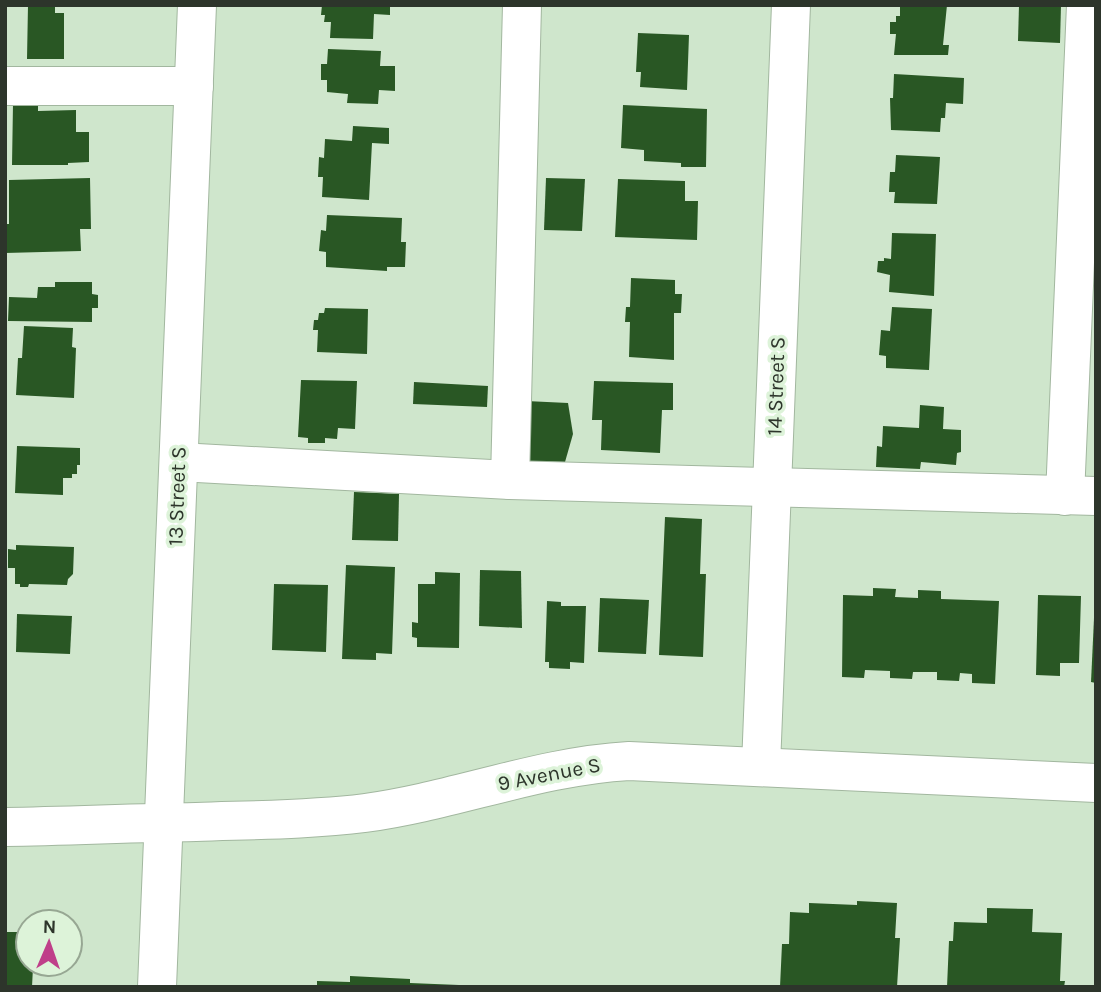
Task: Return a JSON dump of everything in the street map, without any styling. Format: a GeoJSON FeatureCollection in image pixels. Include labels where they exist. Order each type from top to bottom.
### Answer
{"type":"FeatureCollection","features":[{"type":"Feature","properties":{"kind":"street","name":"13 Street S"},"geometry":{"type":"LineString","coordinates":[[157,987],[197,5]]}},
{"type":"Feature","properties":{"kind":"street"},"geometry":{"type":"LineString","coordinates":[[510,480],[522,5]]}},
{"type":"Feature","properties":{"kind":"street","name":"14 Street S"},"geometry":{"type":"LineString","coordinates":[[761,766],[791,5]]}},
{"type":"Feature","properties":{"kind":"street"},"geometry":{"type":"LineString","coordinates":[[179,462],[510,480],[1081,496],[1086,5]]}},
{"type":"Feature","properties":{"kind":"street"},"geometry":{"type":"LineString","coordinates":[[5,86],[194,86]]}},
{"type":"Feature","properties":{"kind":"street","name":"9 Avenue S"},"geometry":{"type":"LineString","coordinates":[[5,827],[303,819],[362,813],[429,802],[604,762],[761,766],[1096,783]]}},
{"type":"Feature","properties":{"kind":"building"},"geometry":{"type":"Polygon","coordinates":[[[28,5],[55,5],[55,13],[64,13],[64,59],[27,59],[28,5]]]}},
{"type":"Feature","properties":{"kind":"building"},"geometry":{"type":"Polygon","coordinates":[[[322,5],[390,5],[390,15],[374,14],[373,39],[330,38],[331,22],[324,22],[325,15],[321,15],[322,5]]]}},
{"type":"Feature","properties":{"kind":"building"},"geometry":{"type":"Polygon","coordinates":[[[900,5],[947,5],[943,45],[949,45],[948,55],[894,55],[896,34],[890,34],[890,22],[896,22],[896,16],[900,16],[900,5]]]}},
{"type":"Feature","properties":{"kind":"building"},"geometry":{"type":"Polygon","coordinates":[[[1019,5],[1061,5],[1060,43],[1018,41],[1019,5]]]}},
{"type":"Feature","properties":{"kind":"building"},"geometry":{"type":"Polygon","coordinates":[[[638,33],[689,35],[687,90],[640,87],[641,72],[636,72],[638,33]]]}},
{"type":"Feature","properties":{"kind":"building"},"geometry":{"type":"Polygon","coordinates":[[[328,49],[381,51],[380,66],[395,66],[395,91],[379,90],[378,104],[347,103],[348,94],[327,92],[327,80],[321,80],[321,64],[327,64],[328,49]]]}},
{"type":"Feature","properties":{"kind":"building"},"geometry":{"type":"Polygon","coordinates":[[[894,74],[964,78],[963,104],[946,103],[940,132],[891,130],[890,98],[893,98],[894,74]]]}},
{"type":"Feature","properties":{"kind":"building"},"geometry":{"type":"Polygon","coordinates":[[[38,103],[38,111],[76,110],[76,132],[89,132],[89,162],[68,165],[12,165],[13,104],[38,103]]]}},
{"type":"Feature","properties":{"kind":"building"},"geometry":{"type":"Polygon","coordinates":[[[623,105],[707,109],[706,167],[681,167],[681,163],[644,161],[644,150],[621,148],[623,105]]]}},
{"type":"Feature","properties":{"kind":"building"},"geometry":{"type":"Polygon","coordinates":[[[353,126],[389,128],[389,144],[372,143],[369,200],[322,197],[323,177],[318,177],[319,157],[324,158],[325,139],[352,141],[353,126]]]}},
{"type":"Feature","properties":{"kind":"building"},"geometry":{"type":"Polygon","coordinates":[[[896,155],[940,157],[937,204],[894,203],[895,192],[889,192],[890,172],[895,172],[896,155]]]}},
{"type":"Feature","properties":{"kind":"building"},"geometry":{"type":"Polygon","coordinates":[[[90,178],[91,229],[80,229],[81,251],[5,253],[5,224],[9,224],[9,180],[90,178]]]}},
{"type":"Feature","properties":{"kind":"building"},"geometry":{"type":"Polygon","coordinates":[[[546,178],[585,179],[582,231],[544,230],[546,178]]]}},
{"type":"Feature","properties":{"kind":"building"},"geometry":{"type":"Polygon","coordinates":[[[618,179],[685,181],[685,201],[698,201],[697,240],[615,237],[618,179]]]}},
{"type":"Feature","properties":{"kind":"building"},"geometry":{"type":"Polygon","coordinates":[[[327,215],[402,218],[401,242],[406,242],[405,267],[387,267],[387,271],[326,267],[326,252],[319,251],[321,230],[326,231],[327,215]]]}},
{"type":"Feature","properties":{"kind":"building"},"geometry":{"type":"Polygon","coordinates":[[[892,233],[936,234],[934,296],[889,292],[890,275],[877,272],[878,261],[891,259],[892,233]]]}},
{"type":"Feature","properties":{"kind":"building"},"geometry":{"type":"Polygon","coordinates":[[[631,278],[675,280],[675,294],[682,294],[681,313],[674,313],[674,360],[629,357],[630,322],[625,322],[626,307],[630,307],[631,278]]]}},
{"type":"Feature","properties":{"kind":"building"},"geometry":{"type":"Polygon","coordinates":[[[55,282],[92,282],[92,294],[98,295],[98,308],[92,308],[92,322],[8,321],[9,297],[37,298],[38,287],[55,287],[55,282]]]}},
{"type":"Feature","properties":{"kind":"building"},"geometry":{"type":"Polygon","coordinates":[[[892,307],[932,309],[929,370],[886,368],[886,356],[879,355],[881,330],[890,331],[892,307]]]}},
{"type":"Feature","properties":{"kind":"building"},"geometry":{"type":"Polygon","coordinates":[[[325,308],[368,309],[367,354],[317,352],[318,330],[313,330],[314,320],[318,320],[319,313],[324,313],[325,308]]]}},
{"type":"Feature","properties":{"kind":"building"},"geometry":{"type":"Polygon","coordinates":[[[24,326],[73,328],[72,347],[76,348],[74,398],[16,395],[18,358],[22,358],[24,326]]]}},
{"type":"Feature","properties":{"kind":"building"},"geometry":{"type":"Polygon","coordinates":[[[301,380],[357,381],[355,429],[338,428],[337,439],[325,438],[325,443],[308,443],[308,438],[298,437],[301,380]]]}},
{"type":"Feature","properties":{"kind":"building"},"geometry":{"type":"Polygon","coordinates":[[[594,381],[673,383],[673,410],[662,410],[660,453],[601,450],[602,420],[592,420],[594,381]]]}},
{"type":"Feature","properties":{"kind":"building"},"geometry":{"type":"Polygon","coordinates":[[[414,382],[488,386],[487,407],[413,404],[414,382]]]}},
{"type":"Feature","properties":{"kind":"building"},"geometry":{"type":"Polygon","coordinates":[[[526,401],[568,403],[573,434],[565,462],[530,461],[524,453],[526,401]]]}},
{"type":"Feature","properties":{"kind":"building"},"geometry":{"type":"Polygon","coordinates":[[[920,405],[944,407],[943,429],[961,430],[961,452],[957,453],[956,465],[921,462],[920,469],[876,467],[877,446],[882,447],[883,426],[919,428],[920,405]]]}},
{"type":"Feature","properties":{"kind":"building"},"geometry":{"type":"Polygon","coordinates":[[[17,446],[80,448],[77,474],[72,474],[72,478],[63,478],[63,495],[15,493],[17,446]]]}},
{"type":"Feature","properties":{"kind":"building"},"geometry":{"type":"Polygon","coordinates":[[[354,492],[399,494],[398,541],[352,540],[354,492]]]}},
{"type":"Feature","properties":{"kind":"building"},"geometry":{"type":"Polygon","coordinates":[[[665,517],[702,519],[700,574],[706,574],[703,657],[659,655],[665,517]]]}},
{"type":"Feature","properties":{"kind":"building"},"geometry":{"type":"Polygon","coordinates":[[[16,545],[74,547],[73,574],[67,585],[29,584],[28,587],[20,587],[20,584],[15,584],[15,568],[8,568],[8,549],[16,550],[16,545]]]}},
{"type":"Feature","properties":{"kind":"building"},"geometry":{"type":"Polygon","coordinates":[[[346,565],[395,567],[392,654],[376,653],[376,660],[342,659],[346,565]]]}},
{"type":"Feature","properties":{"kind":"building"},"geometry":{"type":"Polygon","coordinates":[[[480,570],[521,571],[522,628],[479,626],[480,570]]]}},
{"type":"Feature","properties":{"kind":"building"},"geometry":{"type":"Polygon","coordinates":[[[435,572],[460,573],[459,648],[417,647],[417,638],[412,637],[412,622],[418,623],[418,584],[435,584],[435,572]]]}},
{"type":"Feature","properties":{"kind":"building"},"geometry":{"type":"Polygon","coordinates":[[[274,584],[328,585],[326,652],[272,650],[274,584]]]}},
{"type":"Feature","properties":{"kind":"building"},"geometry":{"type":"Polygon","coordinates":[[[873,588],[896,589],[895,597],[918,598],[918,590],[941,591],[941,599],[999,601],[995,684],[972,683],[972,674],[960,673],[959,681],[937,680],[937,672],[913,672],[912,679],[890,678],[890,671],[865,670],[864,678],[842,677],[843,595],[873,596],[873,588]]]}},
{"type":"Feature","properties":{"kind":"building"},"geometry":{"type":"Polygon","coordinates":[[[1038,595],[1081,596],[1079,663],[1060,663],[1060,676],[1036,675],[1038,595]]]}},
{"type":"Feature","properties":{"kind":"building"},"geometry":{"type":"Polygon","coordinates":[[[600,598],[649,600],[646,654],[598,652],[600,598]]]}},
{"type":"Feature","properties":{"kind":"building"},"geometry":{"type":"Polygon","coordinates":[[[547,601],[561,602],[561,606],[586,606],[584,663],[570,662],[570,669],[549,668],[549,662],[545,662],[547,601]]]}},
{"type":"Feature","properties":{"kind":"building"},"geometry":{"type":"Polygon","coordinates":[[[17,614],[72,616],[70,654],[16,652],[17,614]]]}},
{"type":"Feature","properties":{"kind":"building"},"geometry":{"type":"Polygon","coordinates":[[[1096,618],[1096,683],[1091,682],[1096,618]]]}},
{"type":"Feature","properties":{"kind":"building"},"geometry":{"type":"Polygon","coordinates":[[[857,901],[897,903],[895,938],[900,938],[897,987],[780,987],[782,944],[789,944],[790,912],[809,913],[809,903],[857,905],[857,901]]]}},
{"type":"Feature","properties":{"kind":"building"},"geometry":{"type":"Polygon","coordinates":[[[987,908],[1033,909],[1032,932],[1062,933],[1060,981],[1065,981],[1064,987],[947,987],[949,941],[953,941],[954,922],[987,923],[987,908]]]}},
{"type":"Feature","properties":{"kind":"building"},"geometry":{"type":"Polygon","coordinates":[[[5,932],[14,932],[14,978],[32,978],[32,987],[5,987],[5,932]]]}},
{"type":"Feature","properties":{"kind":"building"},"geometry":{"type":"Polygon","coordinates":[[[350,976],[410,979],[410,983],[459,987],[317,987],[317,981],[350,982],[350,976]]]}}]}
